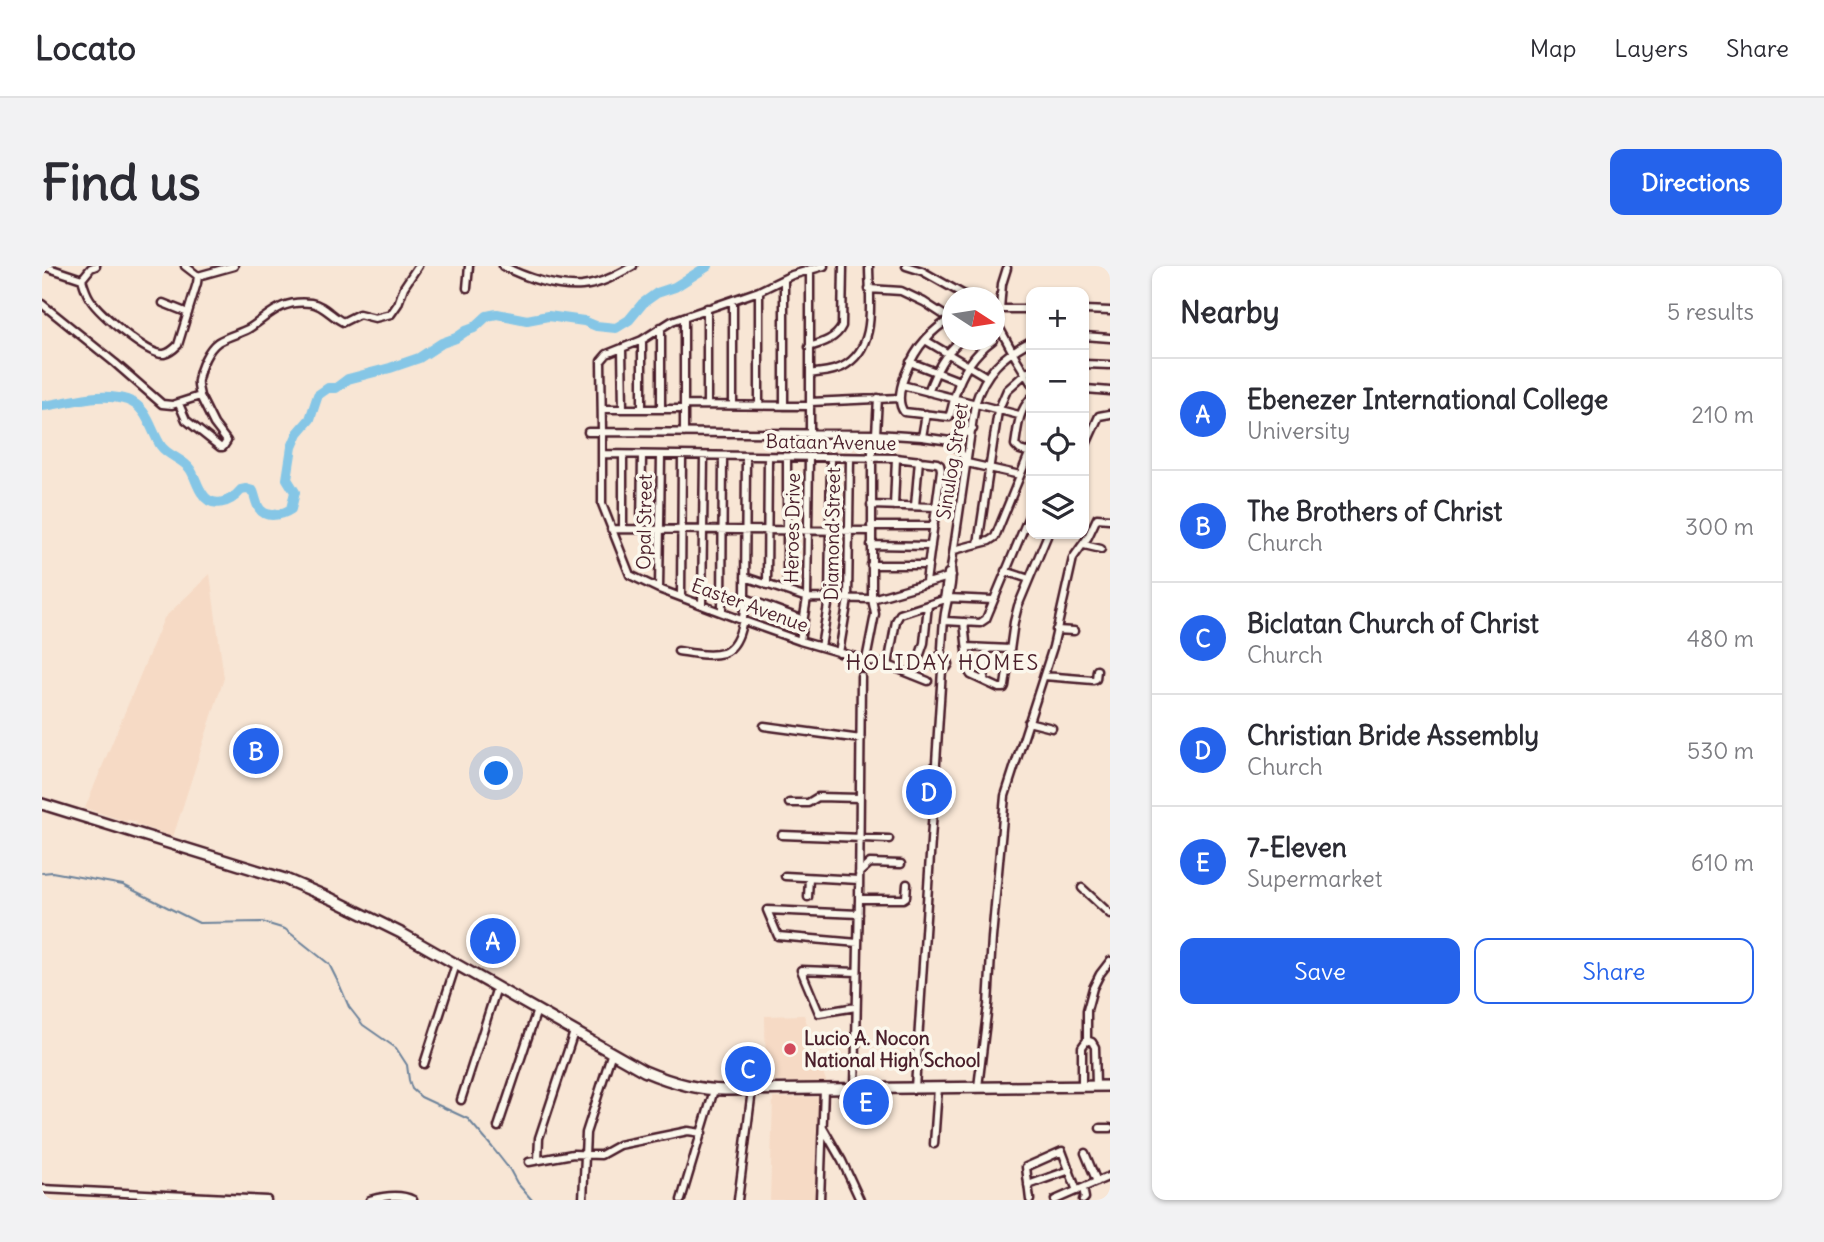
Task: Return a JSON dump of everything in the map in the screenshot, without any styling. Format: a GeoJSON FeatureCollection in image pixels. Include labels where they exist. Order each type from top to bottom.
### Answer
{"type":"FeatureCollection","features":[{"type":"Feature","properties":{"kind":"main road"},"geometry":{"type":"LineString","coordinates":[[42,804],[285,879],[366,915],[644,1071],[669,1081],[714,1090],[1110,1086]]}},
{"type":"Feature","properties":{"kind":"street"},"geometry":{"type":"LineString","coordinates":[[43,266],[82,279],[92,302],[103,313],[147,349],[165,354],[178,345],[198,276]]}},
{"type":"Feature","properties":{"kind":"street"},"geometry":{"type":"LineString","coordinates":[[82,279],[96,266]]}},
{"type":"Feature","properties":{"kind":"street"},"geometry":{"type":"LineString","coordinates":[[185,266],[198,276]]}},
{"type":"Feature","properties":{"kind":"street"},"geometry":{"type":"LineString","coordinates":[[198,276],[234,266]]}},
{"type":"Feature","properties":{"kind":"street"},"geometry":{"type":"LineString","coordinates":[[179,404],[186,420],[218,446],[223,447],[227,441],[214,424],[200,396],[198,383],[211,349],[217,343],[246,330],[266,314],[286,304],[315,304],[343,322],[359,314],[375,318],[387,316],[394,311],[404,286],[418,266]]}},
{"type":"Feature","properties":{"kind":"street"},"geometry":{"type":"LineString","coordinates":[[467,288],[470,266]]}},
{"type":"Feature","properties":{"kind":"street"},"geometry":{"type":"LineString","coordinates":[[503,266],[552,283],[583,286],[612,277],[633,266]]}},
{"type":"Feature","properties":{"kind":"street"},"geometry":{"type":"LineString","coordinates":[[623,409],[622,349],[684,317],[759,291],[792,275],[824,266]]}},
{"type":"Feature","properties":{"kind":"street"},"geometry":{"type":"LineString","coordinates":[[809,347],[825,342],[842,327],[843,266]]}},
{"type":"Feature","properties":{"kind":"street"},"geometry":{"type":"LineString","coordinates":[[810,374],[840,368],[858,355],[864,345],[868,335],[869,266]]}},
{"type":"Feature","properties":{"kind":"street"},"geometry":{"type":"LineString","coordinates":[[906,266],[922,271],[950,287]]}},
{"type":"Feature","properties":{"kind":"street"},"geometry":{"type":"LineString","coordinates":[[1001,287],[1007,268]]}},
{"type":"Feature","properties":{"kind":"street"},"geometry":{"type":"LineString","coordinates":[[810,270],[810,434]]}},
{"type":"Feature","properties":{"kind":"street"},"geometry":{"type":"LineString","coordinates":[[784,280],[784,406]]}},
{"type":"Feature","properties":{"kind":"street"},"geometry":{"type":"LineString","coordinates":[[834,288],[843,288]]}},
{"type":"Feature","properties":{"kind":"street"},"geometry":{"type":"LineString","coordinates":[[869,289],[901,291],[942,313]]}},
{"type":"Feature","properties":{"kind":"street"},"geometry":{"type":"LineString","coordinates":[[759,291],[759,405]]}},
{"type":"Feature","properties":{"kind":"street"},"geometry":{"type":"LineString","coordinates":[[733,300],[733,405]]}},
{"type":"Feature","properties":{"kind":"street"},"geometry":{"type":"LineString","coordinates":[[163,303],[188,313]]}},
{"type":"Feature","properties":{"kind":"street"},"geometry":{"type":"LineString","coordinates":[[42,304],[162,404],[179,404],[200,396]]}},
{"type":"Feature","properties":{"kind":"street"},"geometry":{"type":"LineString","coordinates":[[1089,308],[1094,306],[1110,311]]}},
{"type":"Feature","properties":{"kind":"street"},"geometry":{"type":"LineString","coordinates":[[707,308],[707,405]]}},
{"type":"Feature","properties":{"kind":"street"},"geometry":{"type":"LineString","coordinates":[[1005,309],[1026,309]]}},
{"type":"Feature","properties":{"kind":"street"},"geometry":{"type":"LineString","coordinates":[[833,314],[843,315]]}},
{"type":"Feature","properties":{"kind":"street"},"geometry":{"type":"LineString","coordinates":[[684,317],[684,433]]}},
{"type":"Feature","properties":{"kind":"street"},"geometry":{"type":"LineString","coordinates":[[942,326],[925,340],[910,362],[900,398],[904,412],[949,417],[959,382],[979,350]]}},
{"type":"Feature","properties":{"kind":"street"},"geometry":{"type":"LineString","coordinates":[[661,327],[661,409]]}},
{"type":"Feature","properties":{"kind":"street"},"geometry":{"type":"LineString","coordinates":[[1089,337],[1110,338]]}},
{"type":"Feature","properties":{"kind":"street"},"geometry":{"type":"LineString","coordinates":[[1005,338],[1026,369]]}},
{"type":"Feature","properties":{"kind":"street"},"geometry":{"type":"LineString","coordinates":[[642,340],[642,409]]}},
{"type":"Feature","properties":{"kind":"street"},"geometry":{"type":"LineString","coordinates":[[925,340],[986,377]]}},
{"type":"Feature","properties":{"kind":"street","name":"Sinulog Street"},"geometry":{"type":"LineString","coordinates":[[915,1088],[942,670],[935,665],[942,652],[950,573],[975,404],[986,377],[1000,360],[1026,344]]}},
{"type":"Feature","properties":{"kind":"street","name":"Easter Avenue"},"geometry":{"type":"LineString","coordinates":[[622,349],[607,354],[601,361],[602,505],[630,575],[659,589],[800,641],[865,663],[888,665],[928,681]]}},
{"type":"Feature","properties":{"kind":"street"},"geometry":{"type":"LineString","coordinates":[[929,392],[936,372],[950,350]]}},
{"type":"Feature","properties":{"kind":"street"},"geometry":{"type":"LineString","coordinates":[[910,362],[959,382]]}},
{"type":"Feature","properties":{"kind":"street"},"geometry":{"type":"LineString","coordinates":[[1089,364],[1110,365]]}},
{"type":"Feature","properties":{"kind":"street"},"geometry":{"type":"LineString","coordinates":[[978,544],[998,411],[1007,390],[1026,374]]}},
{"type":"Feature","properties":{"kind":"street"},"geometry":{"type":"LineString","coordinates":[[902,385],[1019,415]]}},
{"type":"Feature","properties":{"kind":"street"},"geometry":{"type":"LineString","coordinates":[[1089,389],[1110,391]]}},
{"type":"Feature","properties":{"kind":"street"},"geometry":{"type":"LineString","coordinates":[[865,663],[876,614],[872,599],[871,505],[878,398]]}},
{"type":"Feature","properties":{"kind":"street"},"geometry":{"type":"LineString","coordinates":[[602,409],[661,409],[707,405],[784,406],[900,398]]}},
{"type":"Feature","properties":{"kind":"street"},"geometry":{"type":"LineString","coordinates":[[1026,404],[1019,415],[1015,445],[1020,450],[1026,451]]}},
{"type":"Feature","properties":{"kind":"street"},"geometry":{"type":"LineString","coordinates":[[922,437],[926,414]]}},
{"type":"Feature","properties":{"kind":"street"},"geometry":{"type":"LineString","coordinates":[[1089,438],[1099,416],[1110,414]]}},
{"type":"Feature","properties":{"kind":"street"},"geometry":{"type":"LineString","coordinates":[[950,441],[973,429]]}},
{"type":"Feature","properties":{"kind":"street"},"geometry":{"type":"LineString","coordinates":[[588,432],[874,434],[922,437],[950,441],[959,449],[967,463],[1020,475]]}},
{"type":"Feature","properties":{"kind":"street","name":"Bataan Avenue"},"geometry":{"type":"LineString","coordinates":[[602,454],[896,458],[937,463],[941,470],[926,582]]}},
{"type":"Feature","properties":{"kind":"street"},"geometry":{"type":"LineString","coordinates":[[622,530],[623,455]]}},
{"type":"Feature","properties":{"kind":"street"},"geometry":{"type":"LineString","coordinates":[[641,530],[642,455]]}},
{"type":"Feature","properties":{"kind":"street","name":"Opal Street"},"geometry":{"type":"LineString","coordinates":[[659,589],[661,456]]}},
{"type":"Feature","properties":{"kind":"street"},"geometry":{"type":"LineString","coordinates":[[681,596],[682,456]]}},
{"type":"Feature","properties":{"kind":"street"},"geometry":{"type":"LineString","coordinates":[[702,605],[704,456]]}},
{"type":"Feature","properties":{"kind":"street"},"geometry":{"type":"LineString","coordinates":[[722,612],[723,456]]}},
{"type":"Feature","properties":{"kind":"street"},"geometry":{"type":"LineString","coordinates":[[678,651],[723,653],[729,649],[744,621],[746,456]]}},
{"type":"Feature","properties":{"kind":"street"},"geometry":{"type":"LineString","coordinates":[[768,457],[768,585]]}},
{"type":"Feature","properties":{"kind":"street"},"geometry":{"type":"LineString","coordinates":[[787,591],[788,457]]}},
{"type":"Feature","properties":{"kind":"street","name":"Heroes Drive"},"geometry":{"type":"LineString","coordinates":[[800,641],[807,598],[809,457]]}},
{"type":"Feature","properties":{"kind":"street"},"geometry":{"type":"LineString","coordinates":[[821,648],[829,598],[831,457]]}},
{"type":"Feature","properties":{"kind":"street","name":"Diamond Street"},"geometry":{"type":"LineString","coordinates":[[839,653],[848,599],[850,458]]}},
{"type":"Feature","properties":{"kind":"street"},"geometry":{"type":"LineString","coordinates":[[894,506],[896,458]]}},
{"type":"Feature","properties":{"kind":"street"},"geometry":{"type":"LineString","coordinates":[[915,506],[919,460]]}},
{"type":"Feature","properties":{"kind":"street"},"geometry":{"type":"LineString","coordinates":[[954,550],[995,537],[1026,461]]}},
{"type":"Feature","properties":{"kind":"street"},"geometry":{"type":"LineString","coordinates":[[871,505],[936,507]]}},
{"type":"Feature","properties":{"kind":"street"},"geometry":{"type":"LineString","coordinates":[[978,1087],[988,1005],[1004,803],[1044,676],[1073,558],[1084,545],[1097,517],[1110,519]]}},
{"type":"Feature","properties":{"kind":"street"},"geometry":{"type":"LineString","coordinates":[[945,621],[983,622],[1026,523]]}},
{"type":"Feature","properties":{"kind":"street"},"geometry":{"type":"LineString","coordinates":[[611,529],[850,532],[871,528],[934,526]]}},
{"type":"Feature","properties":{"kind":"street"},"geometry":{"type":"LineString","coordinates":[[964,622],[968,672],[1004,688],[1018,606],[1046,539]]}},
{"type":"Feature","properties":{"kind":"street"},"geometry":{"type":"LineString","coordinates":[[872,545],[931,546]]}},
{"type":"Feature","properties":{"kind":"street"},"geometry":{"type":"LineString","coordinates":[[1084,545],[1101,549]]}},
{"type":"Feature","properties":{"kind":"street"},"geometry":{"type":"LineString","coordinates":[[871,565],[928,565]]}},
{"type":"Feature","properties":{"kind":"street"},"geometry":{"type":"LineString","coordinates":[[1005,571],[1029,579]]}},
{"type":"Feature","properties":{"kind":"street"},"geometry":{"type":"LineString","coordinates":[[745,577],[807,598],[872,599],[950,573]]}},
{"type":"Feature","properties":{"kind":"street"},"geometry":{"type":"LineString","coordinates":[[744,598],[804,620]]}},
{"type":"Feature","properties":{"kind":"street"},"geometry":{"type":"LineString","coordinates":[[888,665],[898,616],[947,599],[993,600]]}},
{"type":"Feature","properties":{"kind":"street"},"geometry":{"type":"LineString","coordinates":[[913,675],[924,643],[928,605]]}},
{"type":"Feature","properties":{"kind":"street"},"geometry":{"type":"LineString","coordinates":[[1056,630],[1074,631]]}},
{"type":"Feature","properties":{"kind":"street"},"geometry":{"type":"LineString","coordinates":[[967,647],[1010,649]]}},
{"type":"Feature","properties":{"kind":"street"},"geometry":{"type":"LineString","coordinates":[[984,680],[987,648]]}},
{"type":"Feature","properties":{"kind":"street"},"geometry":{"type":"LineString","coordinates":[[1044,676],[1093,680],[1096,679],[1097,670]]}},
{"type":"Feature","properties":{"kind":"street"},"geometry":{"type":"LineString","coordinates":[[855,1088],[861,676]]}},
{"type":"Feature","properties":{"kind":"street"},"geometry":{"type":"LineString","coordinates":[[1028,722],[1052,728]]}},
{"type":"Feature","properties":{"kind":"street"},"geometry":{"type":"LineString","coordinates":[[764,726],[861,739]]}},
{"type":"Feature","properties":{"kind":"street"},"geometry":{"type":"LineString","coordinates":[[789,803],[808,803],[818,797],[860,798]]}},
{"type":"Feature","properties":{"kind":"street"},"geometry":{"type":"LineString","coordinates":[[782,835],[889,839]]}},
{"type":"Feature","properties":{"kind":"street"},"geometry":{"type":"LineString","coordinates":[[859,877],[870,863],[901,864]]}},
{"type":"Feature","properties":{"kind":"street"},"geometry":{"type":"LineString","coordinates":[[785,876],[859,877]]}},
{"type":"Feature","properties":{"kind":"street"},"geometry":{"type":"LineString","coordinates":[[808,897],[809,878]]}},
{"type":"Feature","properties":{"kind":"street"},"geometry":{"type":"LineString","coordinates":[[859,899],[902,900],[906,897],[907,884]]}},
{"type":"Feature","properties":{"kind":"street"},"geometry":{"type":"LineString","coordinates":[[1082,888],[1109,911]]}},
{"type":"Feature","properties":{"kind":"street"},"geometry":{"type":"LineString","coordinates":[[858,943],[778,936],[767,910],[859,914]]}},
{"type":"Feature","properties":{"kind":"street"},"geometry":{"type":"LineString","coordinates":[[1082,1086],[1082,1047],[1087,1040],[1087,1010],[1093,988],[1110,961]]}},
{"type":"Feature","properties":{"kind":"street"},"geometry":{"type":"LineString","coordinates":[[424,1064],[456,964]]}},
{"type":"Feature","properties":{"kind":"street"},"geometry":{"type":"LineString","coordinates":[[856,1007],[819,1013],[801,970],[858,972]]}},
{"type":"Feature","properties":{"kind":"street"},"geometry":{"type":"LineString","coordinates":[[461,1100],[498,987]]}},
{"type":"Feature","properties":{"kind":"street"},"geometry":{"type":"LineString","coordinates":[[498,1126],[537,1010]]}},
{"type":"Feature","properties":{"kind":"street"},"geometry":{"type":"LineString","coordinates":[[538,1160],[539,1138],[574,1032]]}},
{"type":"Feature","properties":{"kind":"street"},"geometry":{"type":"LineString","coordinates":[[1087,1040],[1095,1047],[1096,1086]]}},
{"type":"Feature","properties":{"kind":"street"},"geometry":{"type":"LineString","coordinates":[[583,1200],[586,1133],[612,1052]]}},
{"type":"Feature","properties":{"kind":"street"},"geometry":{"type":"LineString","coordinates":[[934,1144],[937,1088]]}},
{"type":"Feature","properties":{"kind":"street"},"geometry":{"type":"LineString","coordinates":[[820,1200],[824,1089]]}},
{"type":"Feature","properties":{"kind":"street"},"geometry":{"type":"LineString","coordinates":[[681,1200],[714,1090]]}},
{"type":"Feature","properties":{"kind":"street"},"geometry":{"type":"LineString","coordinates":[[738,1200],[752,1090]]}},
{"type":"Feature","properties":{"kind":"street"},"geometry":{"type":"LineString","coordinates":[[822,1126],[860,1200]]}},
{"type":"Feature","properties":{"kind":"street"},"geometry":{"type":"LineString","coordinates":[[1101,1128],[1110,1128]]}},
{"type":"Feature","properties":{"kind":"street"},"geometry":{"type":"LineString","coordinates":[[529,1162],[573,1154],[601,1155],[619,1145],[688,1131],[702,1133]]}},
{"type":"Feature","properties":{"kind":"street"},"geometry":{"type":"LineString","coordinates":[[1030,1200],[1026,1167],[1062,1151],[1083,1200]]}},
{"type":"Feature","properties":{"kind":"street"},"geometry":{"type":"LineString","coordinates":[[1085,1153],[1097,1182]]}},
{"type":"Feature","properties":{"kind":"street"},"geometry":{"type":"LineString","coordinates":[[1028,1185],[1070,1170]]}},
{"type":"Feature","properties":{"kind":"street"},"geometry":{"type":"LineString","coordinates":[[1055,1200],[1110,1176]]}},
{"type":"Feature","properties":{"kind":"street"},"geometry":{"type":"LineString","coordinates":[[42,1189],[120,1197],[267,1200]]}},
{"type":"Feature","properties":{"kind":"street"},"geometry":{"type":"LineString","coordinates":[[370,1200],[394,1195],[413,1200]]}},
{"type":"Feature","properties":{"kind":"shaded area"},"geometry":{"type":"Polygon","coordinates":[[[210,574],[224,678],[173,837],[135,824],[136,822],[127,822],[85,808],[164,618],[210,574]]]}},
{"type":"Feature","properties":{"kind":"shaded area","name":"Lucio A. Nocon National High School"},"geometry":{"type":"Polygon","coordinates":[[[804,1015],[827,1084],[766,1081],[765,1016],[804,1015]]]}},
{"type":"Feature","properties":{"kind":"shaded area"},"geometry":{"type":"Polygon","coordinates":[[[821,1097],[816,1200],[770,1200],[773,1098],[821,1097]]]}},
{"type":"Feature","properties":{"kind":"waterway"},"geometry":{"type":"LineString","coordinates":[[42,406],[95,397],[116,398],[134,403],[148,419],[161,446],[190,469],[206,498],[216,503],[227,501],[246,489],[253,491],[262,511],[270,515],[279,514],[291,509],[295,492],[287,479],[292,447],[298,433],[310,419],[318,395],[328,388],[336,388],[348,379],[419,358],[442,343],[474,328],[487,316],[497,314],[527,320],[548,316],[616,328],[629,320],[643,303],[657,293],[675,287],[708,266]]}},
{"type":"Feature","properties":{"kind":"waterway"},"geometry":{"type":"LineString","coordinates":[[42,873],[52,872],[123,885],[199,923],[262,922],[285,929],[329,964],[349,1007],[363,1025],[396,1048],[407,1065],[412,1089],[421,1097],[468,1119],[532,1200]]}},
{"type":"Feature","properties":{"kind":"place","name":"The Brothers of Christ"},"geometry":{"type":"Point","coordinates":[256,751]}},
{"type":"Feature","properties":{"kind":"place","name":"Christian Bride Assembly"},"geometry":{"type":"Point","coordinates":[929,792]}},
{"type":"Feature","properties":{"kind":"place","name":"Ebenezer International College"},"geometry":{"type":"Point","coordinates":[493,941]}},
{"type":"Feature","properties":{"kind":"place","name":"Lucio A. Nocon National High School"},"geometry":{"type":"Point","coordinates":[790,1049]}},
{"type":"Feature","properties":{"kind":"place","name":"Biclatan Church of Christ"},"geometry":{"type":"Point","coordinates":[748,1069]}},
{"type":"Feature","properties":{"kind":"place","name":"7-Eleven"},"geometry":{"type":"Point","coordinates":[866,1102]}},
{"type":"Feature","properties":{"kind":"district","name":"HOLIDAY HOMES"},"geometry":{"type":"Point","coordinates":[943,663]}}]}
